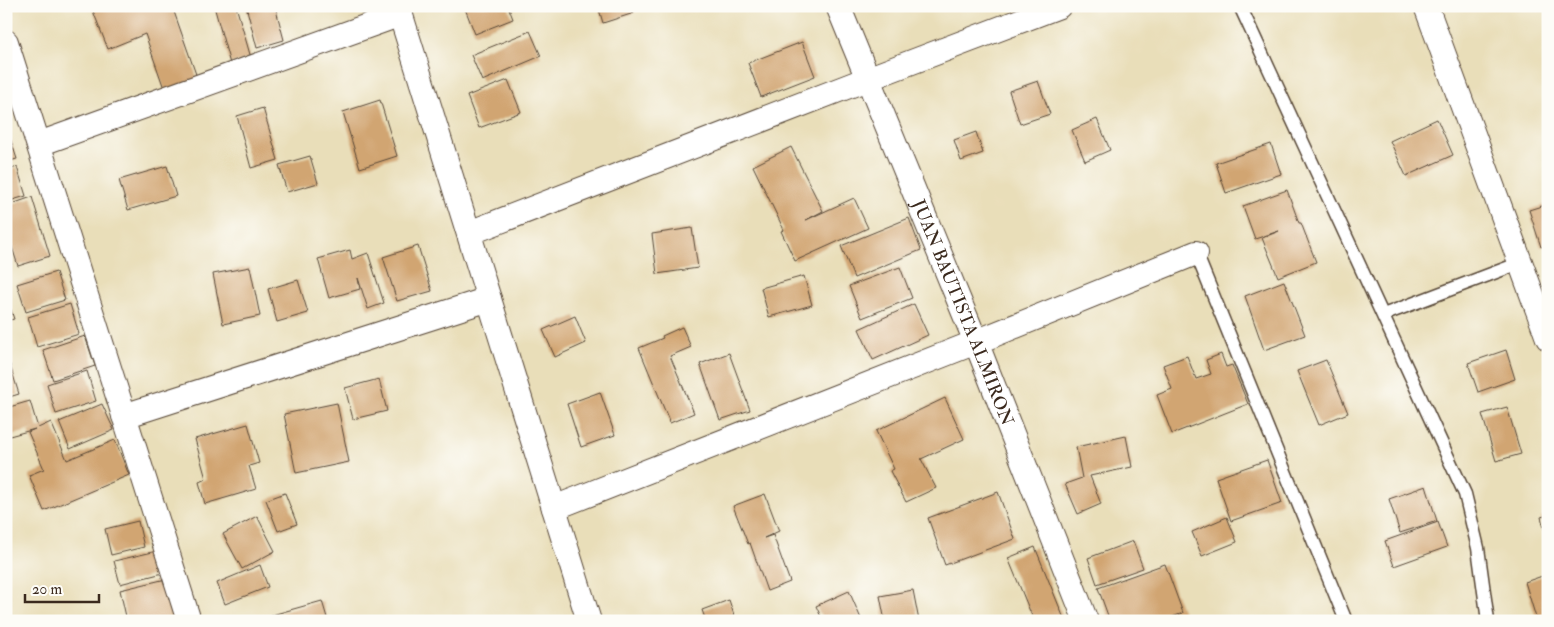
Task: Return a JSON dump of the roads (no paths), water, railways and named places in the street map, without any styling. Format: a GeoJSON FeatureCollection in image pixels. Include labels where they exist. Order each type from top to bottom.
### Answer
{"type":"FeatureCollection","features":[{"type":"Feature","properties":{"kind":"street","name":"JUAN BAUTISTA ALMIRON"},"geometry":{"type":"LineString","coordinates":[[838,6],[976,342],[1086,621]]}},
{"type":"Feature","properties":{"kind":"street"},"geometry":{"type":"LineString","coordinates":[[469,233],[1059,6]]}},
{"type":"Feature","properties":{"kind":"street"},"geometry":{"type":"LineString","coordinates":[[1426,6],[1548,338]]}},
{"type":"Feature","properties":{"kind":"street"},"geometry":{"type":"LineString","coordinates":[[38,144],[399,10],[589,621]]}},
{"type":"Feature","properties":{"kind":"street"},"geometry":{"type":"LineString","coordinates":[[6,42],[189,621]]}},
{"type":"Feature","properties":{"kind":"street"},"geometry":{"type":"LineString","coordinates":[[554,508],[976,342],[1196,253]]}},
{"type":"Feature","properties":{"kind":"street"},"geometry":{"type":"LineString","coordinates":[[124,416],[490,299]]}},
{"type":"Feature","properties":{"kind":"lane"},"geometry":{"type":"LineString","coordinates":[[1240,6],[1465,494],[1478,548],[1488,621]]}},
{"type":"Feature","properties":{"kind":"lane"},"geometry":{"type":"LineString","coordinates":[[1196,253],[1346,621]]}},
{"type":"Feature","properties":{"kind":"lane"},"geometry":{"type":"LineString","coordinates":[[1383,315],[1520,263]]}}]}
